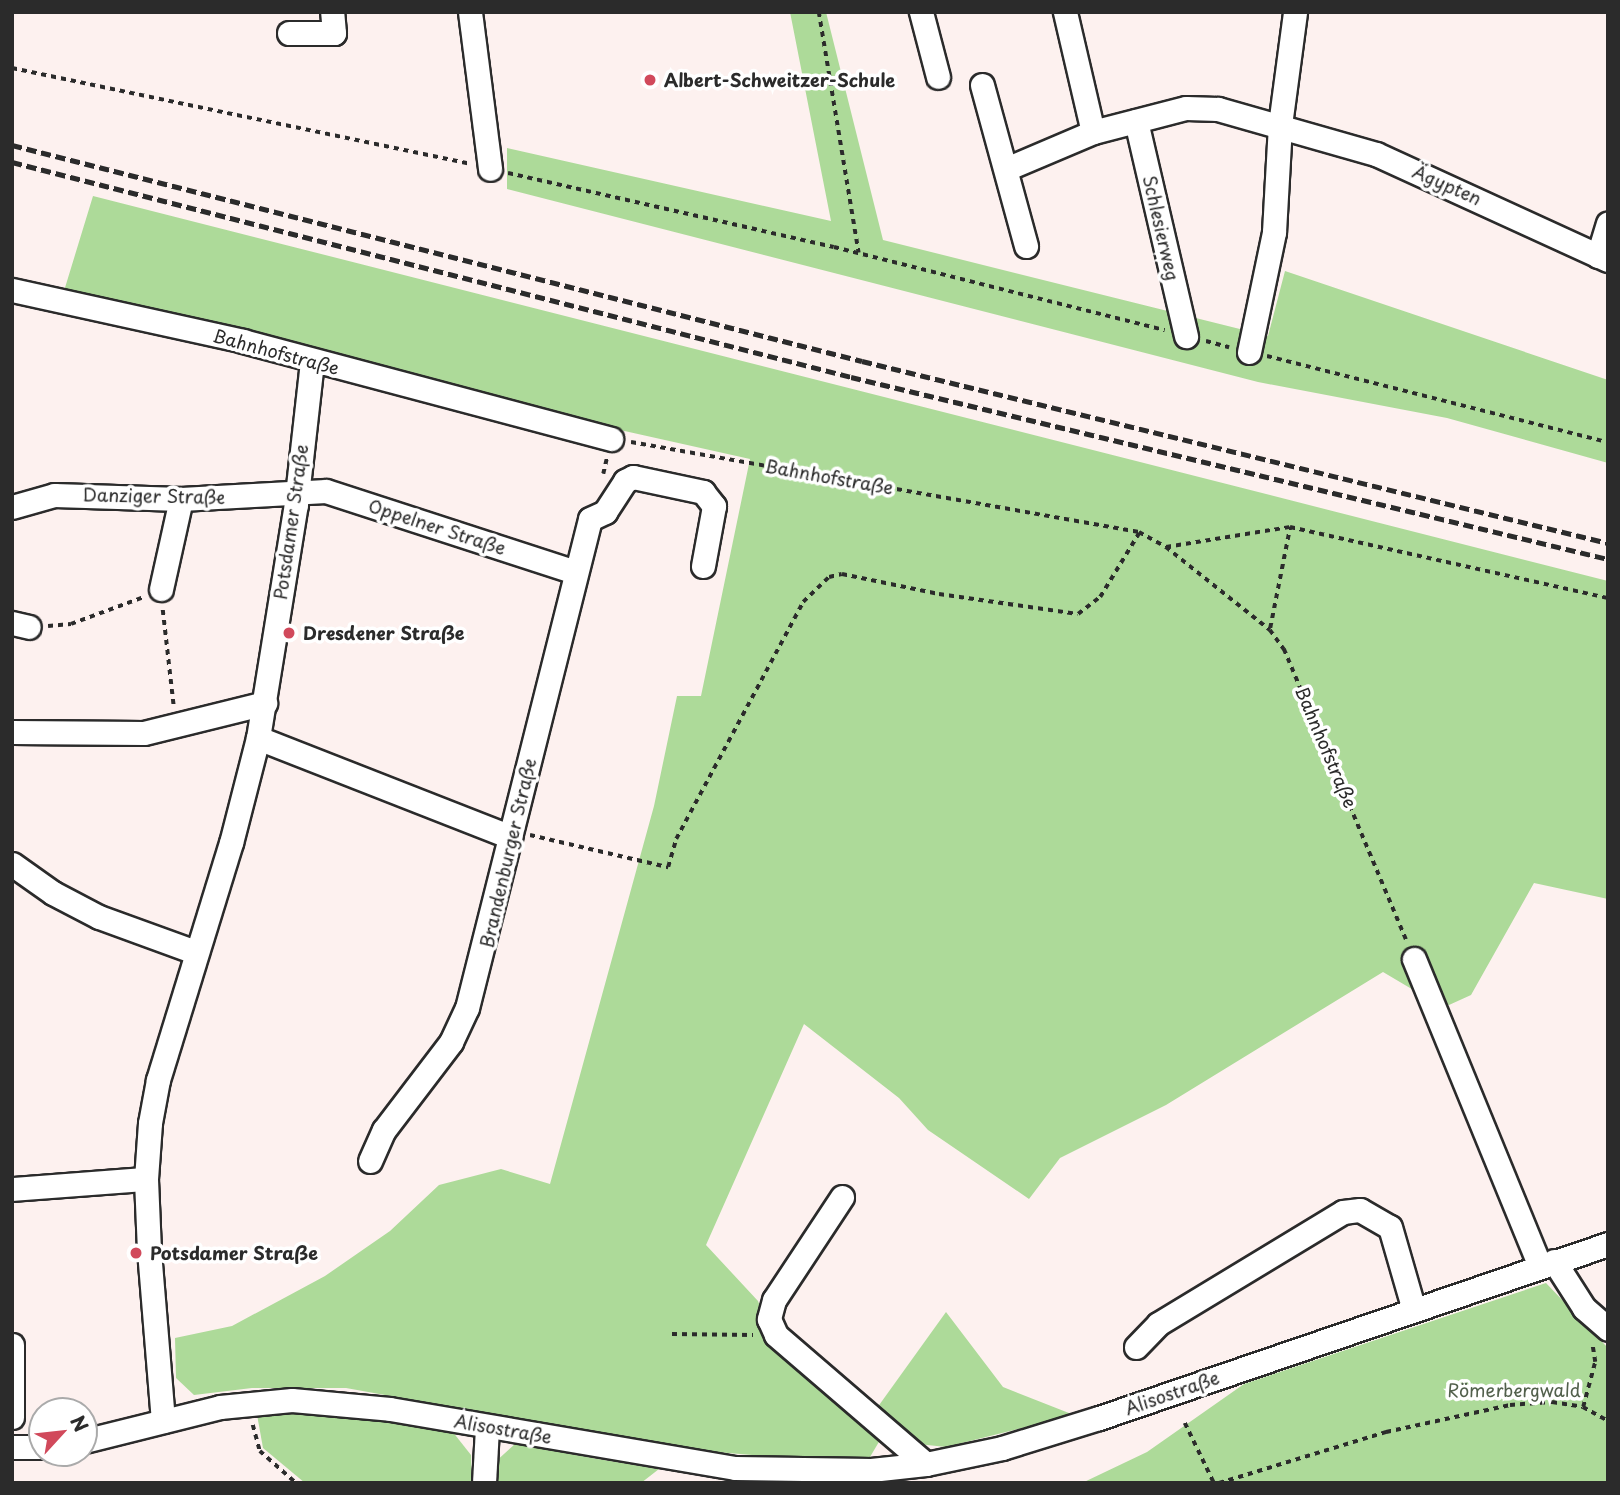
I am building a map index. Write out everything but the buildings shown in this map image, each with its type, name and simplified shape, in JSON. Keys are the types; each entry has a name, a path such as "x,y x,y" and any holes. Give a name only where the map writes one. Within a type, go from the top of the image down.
{"street":[{"path":"289,33 334,33 332,12"},
{"path":"470,12 490,169"},
{"path":"921,12 938,77"},
{"path":"1065,12 1093,132"},
{"path":"1249,352 1274,232 1280,125 1295,12"},
{"path":"982,85 1026,246"},
{"path":"1006,169 1093,132 1186,108 1218,109 1280,125"},
{"name":"Schlesierweg","path":"1136,121 1186,336"},
{"name":"Ägypten","path":"1280,125 1376,154 1603,258"},
{"path":"1603,258 1608,224"},
{"name":"Bahnhofstraße","path":"12,290 243,341 611,439"},
{"name":"Potsdamer Straße","path":"163,1421 146,1180 158,1080 195,952 231,844 258,738 297,489 312,361"},
{"name":"Brandenburger Straße","path":"370,1161 384,1130 451,1042 467,1008 590,520 605,512 625,481 632,477 703,492 714,506 702,566"},
{"name":"Danziger Straße","path":"12,507 54,495 181,499 264,497 297,489"},
{"name":"Oppelner Straße","path":"297,489 326,491 575,572"},
{"path":"161,589 181,499"},
{"path":"12,732 144,733 265,703"},
{"path":"258,738 510,837"},
{"path":"12,864 53,894 99,917 195,952"},
{"path":"1414,959 1547,1264 1584,1308 1608,1329"},
{"path":"12,1189 146,1180"},
{"path":"842,1197 774,1300 769,1319 776,1335 926,1464"},
{"path":"1136,1347 1158,1324 1343,1212 1360,1210 1390,1227 1414,1310"},
{"name":"Alisostraße","path":"98,1437 248,1402 341,1402 735,1468 871,1470 926,1464 1002,1448 1099,1418 1608,1244"},
{"path":"12,1345 12,1417"},
{"path":"484,1483 487,1427"}],"path":[{"path":"819,12 859,253"},
{"path":"12,68 490,169 859,253 1608,442"},
{"name":"Bahnhofstraße","path":"611,439 1139,532 1166,547 1270,629 1309,706 1414,959"},
{"path":"1166,547 1290,527 1608,598"},
{"path":"1270,629 1290,527"},
{"path":"510,837 529,834 668,867 676,839 803,602 829,577 842,574 939,594 1078,614 1100,597 1139,532"},
{"path":"20,625 71,624 121,609 161,589 177,725"},
{"path":"1583,1407 1595,1362 1584,1308"},
{"path":"671,1335 776,1335"},
{"path":"248,1402 260,1451 296,1483"},
{"path":"1185,1423 1216,1483 1450,1416 1552,1402 1583,1407 1608,1421"}],"green space":[{"path":"790,12 826,12 883,240 1268,336 1285,271 1608,380 1608,463 1447,418 1258,382 507,189 507,148 831,221"},
{"path":"93,196 1608,581 1608,899 1534,883 1471,995 1449,1005 1432,1001 1383,972 1166,1105 1060,1158 1029,1199 928,1130 899,1098 804,1024 706,1245 758,1301 773,1341 883,1435 870,1457 811,1460 692,1450 346,1388 252,1388 194,1395 176,1378 175,1338 232,1326 325,1276 390,1231 439,1185 501,1169 550,1184 654,806 677,696 701,696 750,459 401,381 64,291"},
{"name":"Römerbergwald","path":"1546,1283 1608,1348 1608,1483 1082,1483 1147,1452 1244,1384"},
{"path":"946,1312 1003,1387 1074,1415 946,1447 918,1444 877,1408"},
{"path":"256,1409 342,1411 452,1431 471,1455 472,1483 305,1483 263,1448"},
{"path":"515,1444 659,1469 641,1483 494,1483 493,1464"}],"railway":[{"path":"12,145 862,361 1608,543"},
{"path":"12,162 851,377 1608,559"}],"place":[{"name":"Albert-Schweitzer-Schule","path":"650,80"},
{"name":"Dresdener Straße","path":"289,633"},
{"name":"Potsdamer Straße","path":"136,1253"}]}
